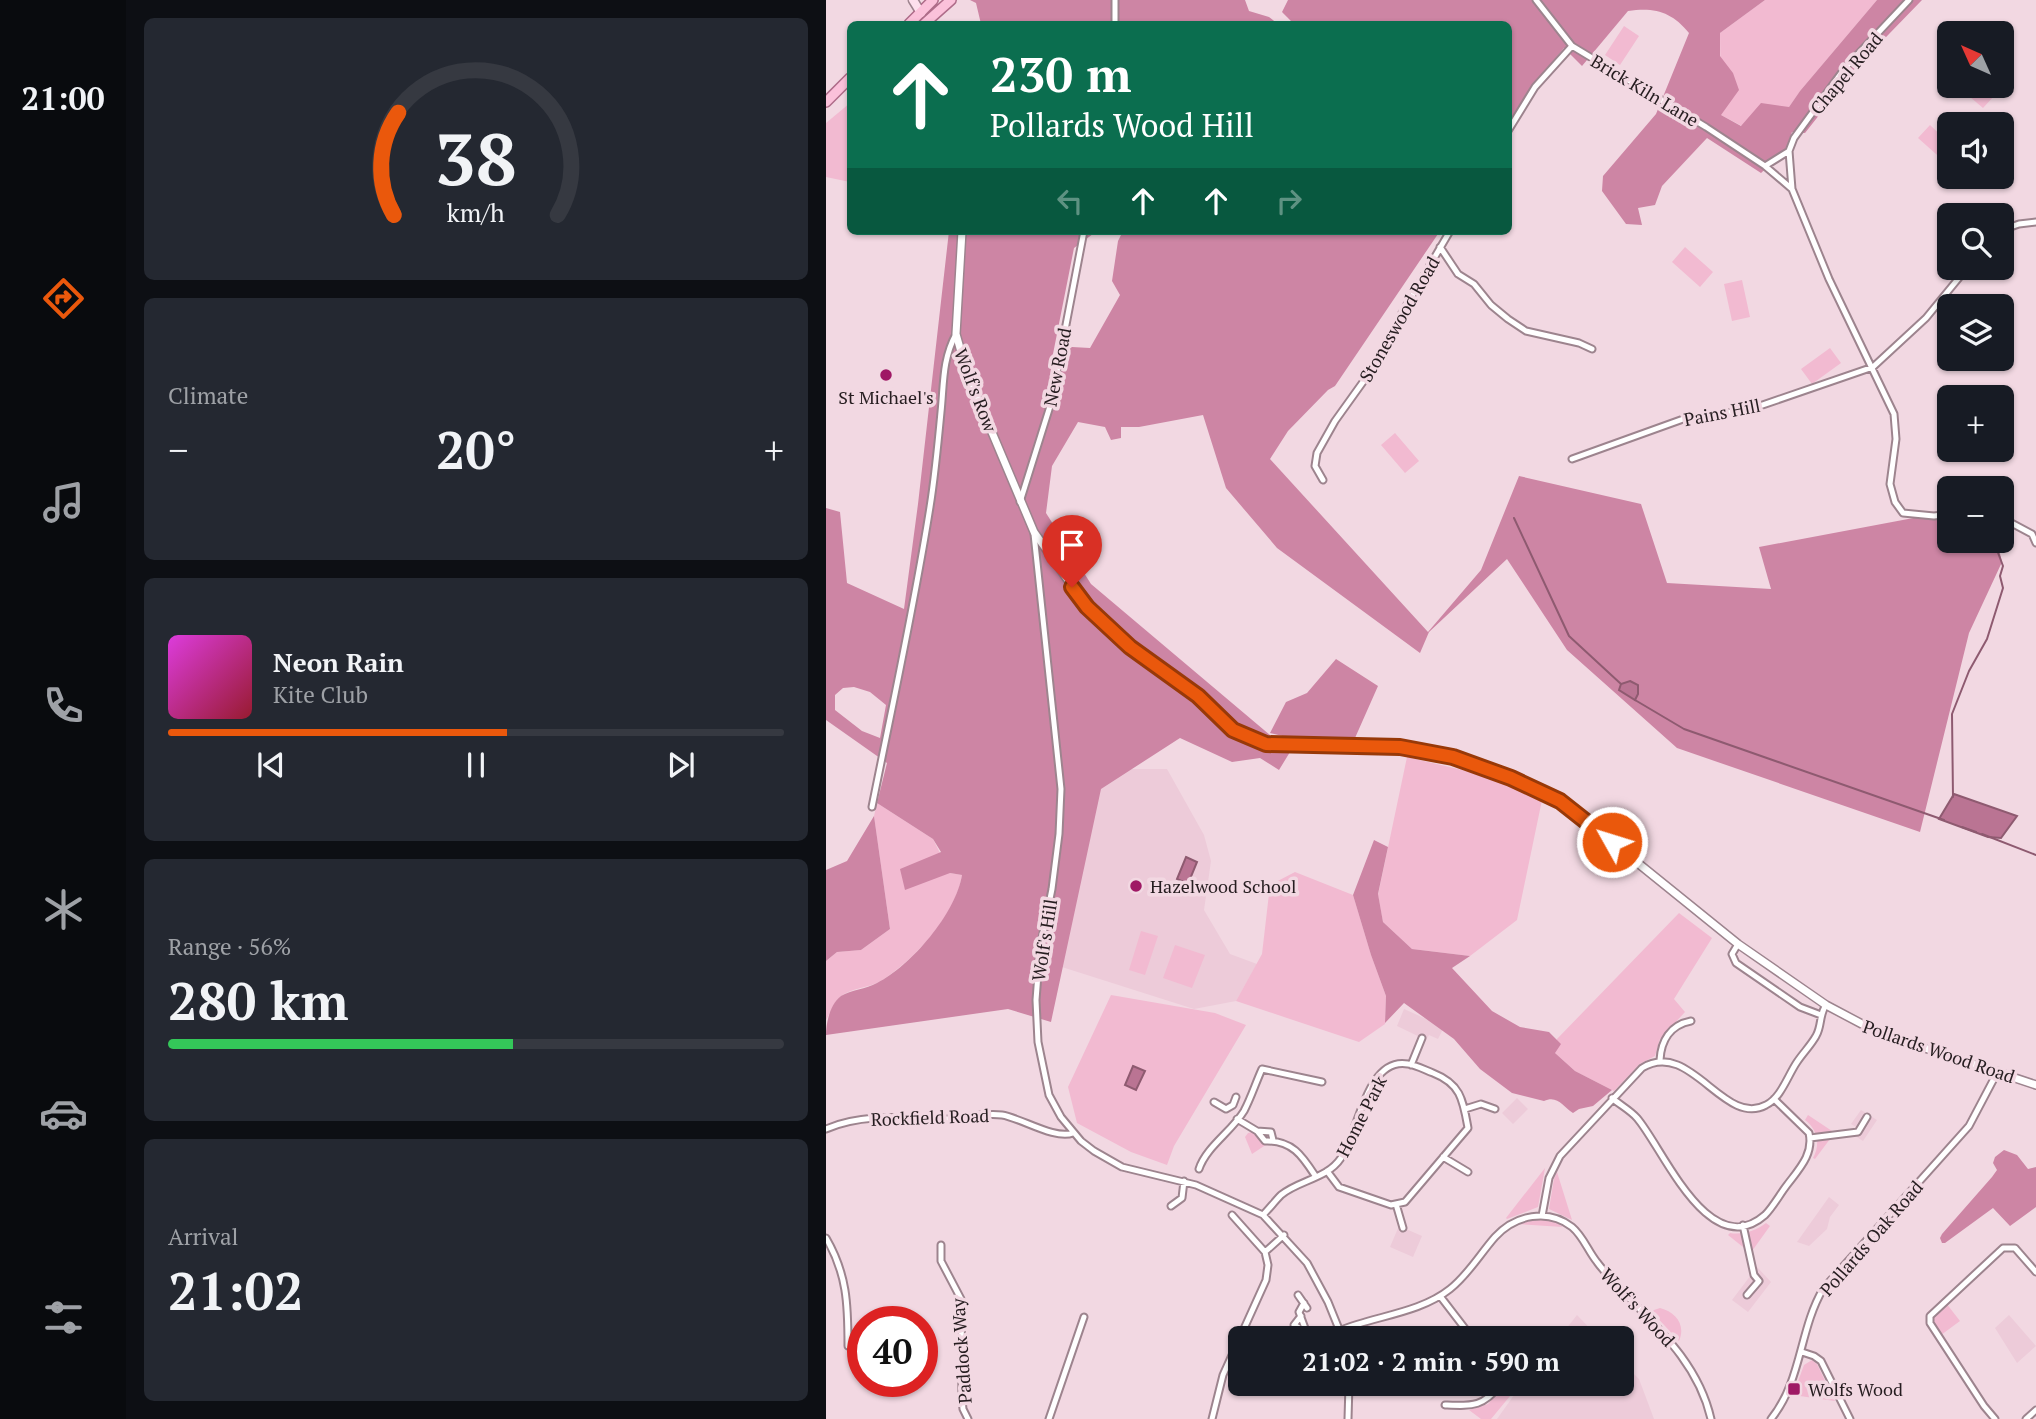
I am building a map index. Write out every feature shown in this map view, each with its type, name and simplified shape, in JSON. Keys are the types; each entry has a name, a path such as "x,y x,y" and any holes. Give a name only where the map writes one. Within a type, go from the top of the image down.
{"main road":[{"path":"913,0 921,13"},
{"path":"928,21 951,0"},
{"path":"912,21 929,2"},
{"path":"926,21 929,2"},
{"path":"826,104 847,81"},
{"path":"826,104 847,88"}],"street":[{"path":"1115,0 1115,21"},
{"name":"Brick Kiln Lane","path":"1536,0 1572,46 1765,166"},
{"name":"Chapel Road","path":"1789,151 1794,138 1845,68 1909,0"},
{"path":"921,13 925,21"},
{"path":"1512,124 1535,87 1572,46"},
{"path":"1792,189 1765,166 1789,151 1792,189 1829,279 1894,414 1896,439 1890,484 1895,502 1903,513 1937,514"},
{"path":"2014,226 2036,222"},
{"name":"Wolf's Row","path":"962,235 956,334 967,373 1034,532"},
{"name":"New Road","path":"1020,502 1051,403 1083,235"},
{"name":"Stoneswood Road","path":"1323,480 1315,466 1317,453 1335,421 1373,368 1448,235"},
{"path":"1440,247 1458,274 1474,284 1491,305 1526,331 1592,348"},
{"path":"1873,367 1926,318 1957,280"},
{"path":"872,807 904,656 930,509 942,411 943,369 948,349 956,334"},
{"name":"Pains Hill","path":"1572,459 1686,418 1748,410 1873,367"},
{"path":"2014,524 2032,534 2036,543"},
{"name":"Pollards Wood Road","path":"1034,532 1087,607 1130,647 1198,696 1233,730 1266,744 1400,747 1453,757 1511,778 1560,801 1738,944 1826,1005 1877,1032 2035,1084"},
{"name":"Wolf's Hill","path":"1034,532 1061,789 1052,889 1040,948 1036,1012 1038,1042 1049,1095 1073,1133 1094,1151 1122,1167 1184,1181 1222,1195 1263,1215 1284,1235 1315,1276 1339,1326"},
{"path":"1738,944 1732,954 1736,963 1800,1007 1821,1015"},
{"path":"1353,1326 1440,1296 1461,1279 1504,1229 1521,1219 1542,1216 1549,1178 1560,1156 1571,1141 1642,1068 1660,1060 1667,1061 1681,1066 1744,1108 1763,1107 1774,1100 1817,1035 1826,1005"},
{"path":"1660,1060 1664,1040 1678,1025 1691,1021"},
{"path":"1403,1228 1396,1204 1405,1202 1468,1128 1459,1092 1448,1079 1411,1065 1422,1038"},
{"name":"Home Park","path":"1263,1215 1283,1194 1327,1171 1341,1158 1362,1106 1380,1073 1391,1065 1411,1065"},
{"path":"1199,1169 1203,1158 1243,1111 1262,1069 1322,1083"},
{"name":"Pollards Oak Road","path":"1771,1419 1787,1393 1815,1306 1824,1289 1969,1126 1998,1071"},
{"path":"1214,1102 1226,1109 1233,1105 1236,1097"},
{"path":"1612,1098 1637,1118 1681,1187 1694,1202 1718,1222 1735,1226 1758,1220 1769,1210 1807,1156 1810,1138 1806,1129 1774,1100"},
{"path":"1465,1109 1481,1104 1495,1108"},
{"path":"1233,1105 1243,1111"},
{"name":"Rockfield Road","path":"826,1129 881,1116 944,1119 1001,1115 1062,1134 1073,1133"},
{"path":"1810,1138 1858,1132 1867,1117"},
{"path":"1237,1119 1257,1131 1265,1141 1273,1140 1300,1152 1316,1177"},
{"path":"1443,1157 1468,1172"},
{"name":"Home Park","path":"1327,1171 1339,1186 1391,1205 1396,1204"},
{"path":"1171,1206 1182,1198 1184,1181"},
{"path":"1212,1419 1223,1375 1266,1280 1268,1265 1265,1252 1233,1215"},
{"name":"Wolf's Wood","path":"1542,1216 1565,1223 1578,1234 1602,1269 1679,1353 1697,1379 1711,1419"},
{"path":"1743,1225 1754,1275 1759,1281 1747,1295"},
{"path":"1265,1252 1284,1235"},
{"path":"826,1238 838,1258 845,1281 847,1312"},
{"name":"Paddock Way","path":"941,1245 941,1261 961,1299 962,1400 968,1419"},
{"path":"1996,1419 1983,1406 1930,1323 1930,1315 2003,1248 2015,1248 2036,1272"},
{"path":"1298,1294 1305,1306 1299,1312 1304,1326"},
{"path":"1440,1296 1463,1326"},
{"path":"1049,1419 1084,1317"},
{"path":"1802,1352 1821,1361 1850,1419"},
{"path":"1348,1419 1349,1396"},
{"path":"1445,1405 1477,1405 1490,1396"},
{"path":"2026,1419 2036,1410"}],"shaded area":[{"path":"970,0 1245,0 1249,11 1274,21 980,21 976,3"},
{"path":"1288,0 1765,0 1720,33 1720,56 1733,73 1739,90 1721,115 1741,126 1761,103 1789,107 1877,0 1922,0 1857,67 1805,133 1792,132 1785,151 1761,173 1707,138 1662,186 1655,205 1638,208 1642,225 1626,224 1602,191 1603,176 1656,114 1689,33 1676,20 1655,11 1628,11 1582,66 1564,48 1529,91 1512,121 1512,21 1291,21 1282,12"},
{"path":"1765,0 1877,0 1789,107 1742,126 1721,115 1720,33"},
{"path":"1624,26 1639,36 1620,65 1605,55"},
{"path":"1971,98 1992,98 1983,108"},
{"path":"847,106 847,181 826,177 826,123"},
{"path":"1930,125 1937,132 1937,155 1918,138"},
{"path":"949,235 1092,235 1074,248 1052,359 1072,347 1090,348 1120,295 1112,281 1121,235 1437,235 1335,386 1288,431 1270,459 1428,632 1481,570 1519,476 1641,504 1667,583 1771,589 1759,547 1924,516 1937,515 1937,553 2000,553 2002,562 1969,633 1920,832 1677,748 1567,650 1507,559 1429,632 1420,653 1277,548 1226,488 1203,415 1139,427 1121,427 1121,438 1111,440 1105,427 1078,422 1052,466 1046,513 1091,584 1290,752 1279,770 1260,758 1232,762 1180,738 1101,789 1051,1022 1008,1009 826,1035 829,1014 837,999 890,975 930,937 951,906 962,875 950,873 905,890 900,869 941,852 933,839 877,803 887,763 826,720 826,508 840,512 847,583 904,609","holes":["854,687 870,692 886,705 880,738 862,731 835,710 835,695 843,688"]},
{"path":"1685,247 1713,272 1700,287 1672,262"},
{"path":"1742,280 1750,317 1732,321 1724,284"},
{"path":"1830,348 1841,363 1812,384 1801,369"},
{"path":"1395,433 1419,461 1405,473 1381,445"},
{"path":"1336,659 1378,686 1355,738 1291,738 1270,733 1286,702 1307,693"},
{"path":"1630,681 1638,685 1635,700 1619,690 1621,684"},
{"path":"1407,757 1505,780 1542,800 1517,920 1470,956 1412,949 1383,922 1378,895"},
{"name":"Hazelwood School","path":"1095,769 1167,769 1204,835 1211,861 1204,910 1230,954 1257,964 1236,1001 1194,1009 1043,961"},
{"path":"1954,794 2017,816 2001,838 1988,837 1939,819"},
{"path":"877,803 933,839 950,873 962,875 958,890 942,921 920,949 881,981 840,997 826,1020 826,961 837,952 861,950 890,929 874,816"},
{"path":"874,816 890,929 861,950 837,952 826,961 826,870 847,861"},
{"path":"1374,840 1388,847 1378,894 1383,922 1412,949 1470,956 1452,968 1492,1011 1520,1027 1549,1032 1561,1044 1555,1053 1575,1071 1612,1090 1593,1106 1573,1113 1557,1101 1544,1101 1512,1093 1480,1069 1454,1039 1404,1003 1385,1023 1386,996 1353,895"},
{"path":"1186,857 1197,862 1188,884 1177,879"},
{"path":"1295,872 1353,895 1386,996 1385,1024 1359,1042 1236,1001 1262,954 1270,885"},
{"path":"1679,913 1712,938 1674,999 1685,1012 1660,1039 1655,1056 1640,1064 1614,1091 1575,1071 1555,1053 1557,1039"},
{"path":"1141,931 1158,936 1145,975 1129,970"},
{"path":"1175,945 1205,955 1192,988 1163,978"},
{"path":"1111,995 1215,1013 1246,1025 1174,1146 1167,1165 1131,1152 1077,1123 1068,1087"},
{"path":"1404,1009 1444,1027 1438,1039 1429,1035 1426,1040 1397,1026"},
{"path":"1133,1066 1145,1071 1136,1090 1125,1085"},
{"path":"1517,1098 1528,1109 1513,1124 1502,1113"},
{"path":"1861,1110 1877,1120 1863,1141 1852,1134 1856,1127 1851,1124"},
{"path":"1808,1115 1832,1131 1833,1135 1815,1159 1816,1137 1805,1120"},
{"path":"1257,1131 1265,1141 1273,1140 1252,1154 1245,1137 1248,1133"},
{"path":"2004,1150 2017,1155 2028,1169 2036,1167 2036,1207 2010,1226 1993,1208 1942,1243 1942,1234 1997,1170 1993,1163 1995,1157"},
{"path":"1545,1168 1538,1207 1507,1219 1506,1218"},
{"path":"1557,1172 1572,1220 1549,1209"},
{"path":"1829,1197 1839,1205 1830,1217 1827,1229 1809,1246 1797,1242"},
{"path":"1540,1219 1555,1222 1563,1227 1517,1224"},
{"path":"1766,1223 1770,1226 1752,1251 1748,1251 1728,1235 1749,1232"},
{"path":"1399,1226 1422,1236 1413,1257 1390,1247"},
{"path":"1757,1267 1771,1282 1748,1312 1732,1300"},
{"path":"1946,1303 1960,1321 1941,1335 1933,1322 1933,1316"},
{"path":"1660,1308 1678,1320 1681,1330 1679,1341 1651,1311"},
{"path":"1577,1315 1588,1326 1568,1326"},
{"path":"2009,1315 2036,1346 2017,1363 1995,1328"},
{"path":"1812,1360 1817,1364 1835,1401 1793,1395 1804,1365"},
{"path":"1634,1374 1639,1379 1654,1419 1497,1419 1513,1396 1634,1396"},
{"path":"1495,1396 1510,1396 1491,1419 1481,1419 1469,1410 1488,1404"}],"waterway":[{"path":"1514,518 1569,636 1621,684"},
{"path":"1953,797 1952,714 1969,671 1987,639 2003,588 2000,576 2003,566 1998,553"},
{"path":"1635,700 1684,729 1944,820"},
{"path":"1962,827 1976,832"},
{"path":"1982,834 2036,855"}],"place":[{"name":"St Michael's","path":"886,375"},
{"name":"Hazelwood School","path":"1136,886"},
{"name":"Wolfs Wood","path":"1794,1389"}],"route":[{"path":"1072,587 1087,607 1130,647 1198,696 1233,730 1266,744 1400,747 1453,757 1511,778 1560,801 1612,842"}]}
